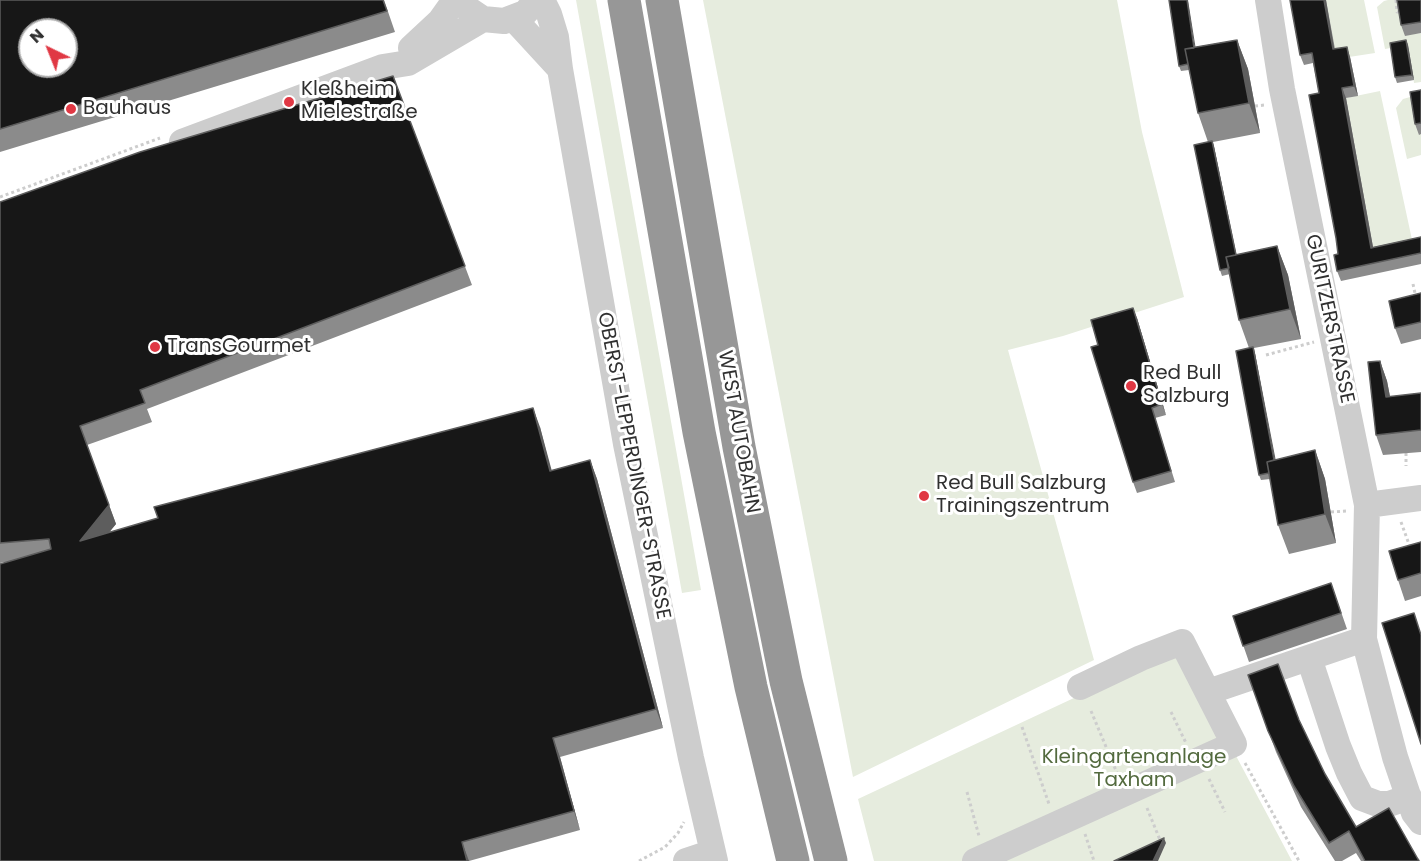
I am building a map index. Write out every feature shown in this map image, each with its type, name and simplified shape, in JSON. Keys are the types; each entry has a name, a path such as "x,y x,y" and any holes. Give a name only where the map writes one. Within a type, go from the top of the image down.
{"highway":[{"name":"WEST AUTOBAHN","path":"624,0 699,432 750,687 793,861"},
{"name":"WEST AUTOBAHN","path":"662,0 739,447 786,681 831,861"}],"street":[{"path":"383,67 420,41 440,21 455,0"},
{"path":"460,0 473,14 483,19 504,21 525,13 537,0"},
{"name":"OBERST-LEPPERDINGER-STRASSE","path":"542,0 556,37 626,444 699,795 714,856"},
{"name":"GURITZERSTRASSE","path":"1268,0 1282,89 1324,300 1360,508 1364,639 1395,758 1414,813 1421,822"},
{"path":"159,151 383,67 408,63 483,19"},
{"path":"514,19 560,69"},
{"path":"1360,508 1421,498"},
{"path":"1208,692 1364,639"},
{"path":"980,859 1234,744 1182,642 1141,658 1080,687"},
{"path":"1309,658 1338,746 1362,798 1368,802 1389,804 1409,797"},
{"path":"686,861 714,856"}],"path":[{"path":"1396,0 1398,12 1401,12"},
{"path":"1413,284 1417,302"},
{"path":"1266,355 1318,341"},
{"path":"1406,453 1406,466"},
{"path":"1394,501 1411,549"},
{"path":"1331,512 1360,508"},
{"path":"1091,711 1131,791 1160,840"},
{"path":"1171,712 1225,812"},
{"path":"1022,727 1067,820 1094,861"},
{"path":"1234,744 1299,861"},
{"path":"968,792 980,859"},
{"path":"639,861 664,847 678,833 684,822 686,800 699,795"},
{"path":"1417,861 1421,858"}],"green space":[{"path":"576,0 596,0 701,590 682,593"},
{"name":"Red Bull Salzburg Trainingszentrum","path":"703,0 1117,0 1142,132 1184,297 1063,336 1008,350 1094,660 853,777"},
{"path":"1326,0 1364,0 1375,53 1336,59"},
{"path":"1388,0 1414,0 1405,35 1421,33 1421,82 1414,83 1408,45 1385,49 1377,7"},
{"path":"1380,91 1414,249 1375,258 1346,98"},
{"path":"1421,94 1421,155 1407,159 1396,108 1403,99"},
{"name":"Kleingartenanlage Taxham","path":"1168,654 1185,660 1292,861 874,861 858,799"}],"building":[{"name":"Bauhaus","path":"0,0 383,0 387,11 0,129"},
{"path":"1169,0 1187,0 1194,48 1185,49 1188,64 1179,66"},
{"path":"1290,0 1324,0 1333,49 1347,47 1354,86 1342,88 1371,248 1421,237 1421,253 1337,271 1334,255 1338,254 1336,238 1309,95 1319,93 1312,53 1300,55"},
{"path":"1397,0 1421,0 1421,22 1401,25"},
{"path":"1237,40 1249,103 1198,113 1185,49"},
{"path":"1406,40 1412,75 1395,77 1390,43"},
{"path":"393,76 465,266 140,390 145,403 80,426 109,505 80,541 158,518 154,507 533,408 550,471 590,460 656,709 553,738 574,811 462,842 467,861 0,861 0,564 51,549 49,539 0,543 0,202 140,152"},
{"path":"1421,90 1421,123 1415,124 1410,92"},
{"path":"1212,141 1236,255 1226,257 1229,268 1220,270 1194,145"},
{"path":"1277,246 1290,309 1239,320 1226,257"},
{"path":"1421,293 1421,322 1395,328 1389,301"},
{"name":"Red Bull Salzburg","path":"1133,308 1162,404 1152,408 1171,471 1133,482 1091,347 1098,345 1091,320"},
{"path":"1253,347 1274,460 1267,462 1269,473 1259,475 1236,351"},
{"path":"1380,361 1386,397 1421,393 1421,430 1376,435 1368,362"},
{"path":"1315,450 1325,514 1278,525 1267,462"},
{"path":"1421,542 1421,573 1398,580 1389,551"},
{"path":"1331,583 1341,613 1243,646 1233,616"},
{"path":"1414,613 1421,635 1421,744 1382,623"},
{"path":"1278,664 1299,720 1325,774 1356,827 1389,808 1419,861 1365,861 1349,831 1329,843 1294,786 1268,731 1248,675"},
{"path":"1164,838 1153,861 1114,861"}],"place":[{"name":"Kleßheim Mielestraße","path":"289,102"},
{"name":"Bauhaus","path":"71,109"},
{"name":"TransGourmet","path":"155,347"},
{"name":"Red Bull Salzburg","path":"1131,386"},
{"name":"Red Bull Salzburg Trainingszentrum","path":"924,496"}]}
